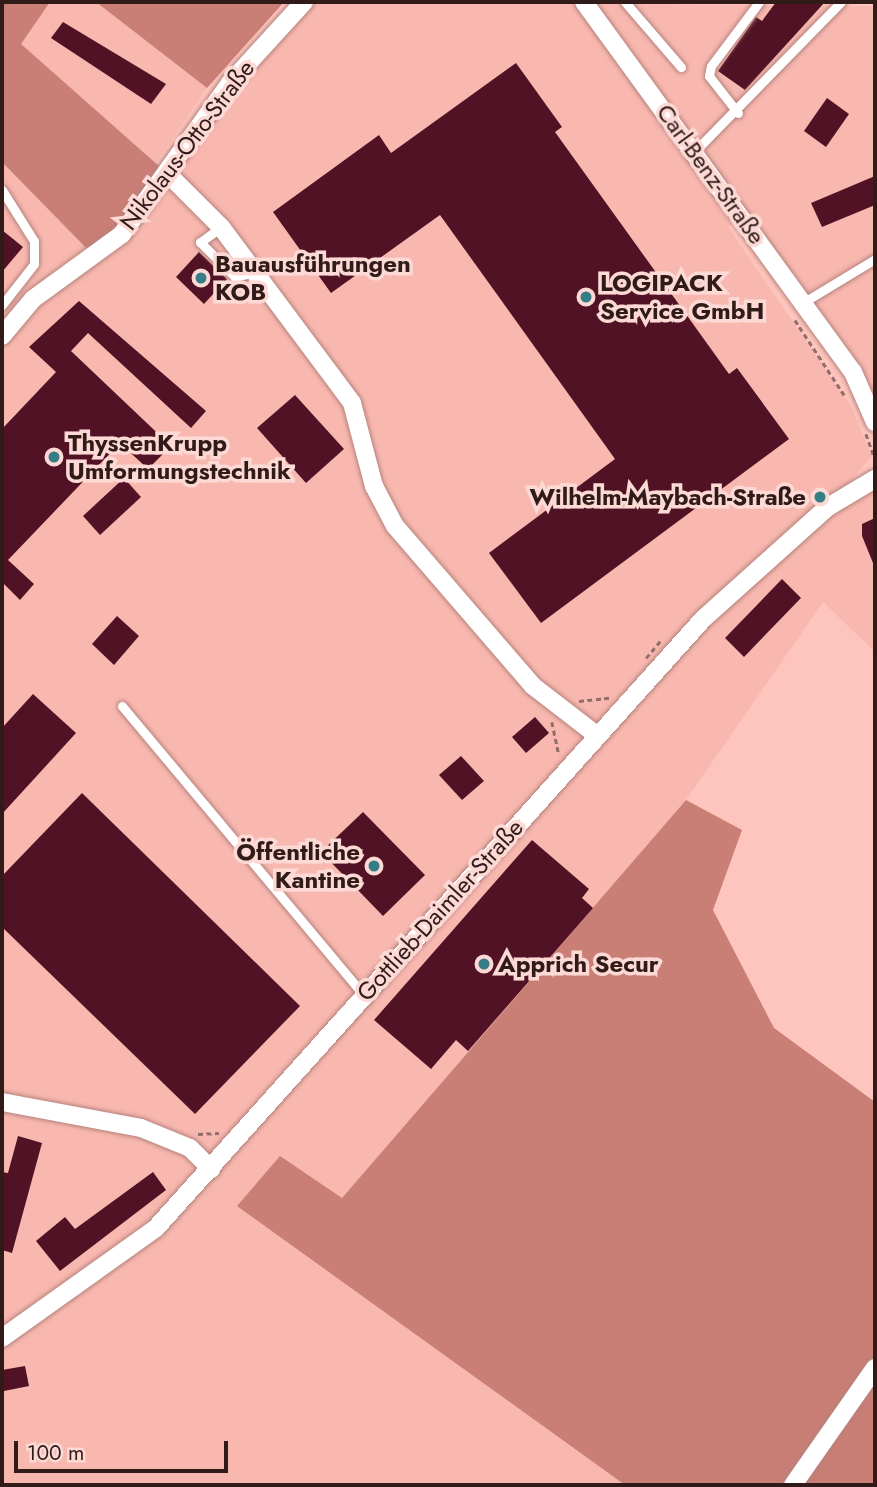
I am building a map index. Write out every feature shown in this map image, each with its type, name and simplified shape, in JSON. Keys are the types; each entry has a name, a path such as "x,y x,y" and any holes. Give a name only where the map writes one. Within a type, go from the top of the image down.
{"street":[{"name":"Nikolaus-Otto-Straße","path":"2,336 33,299 122,234 168,174 223,92 304,2"},
{"name":"Carl-Benz-Straße","path":"584,2 695,151 853,372 875,422"},
{"path":"168,174 221,227 352,403 374,486 395,526 533,687 594,734"},
{"name":"Gottlieb-Daimler-Straße","path":"2,1338 156,1228 594,734 790,538 875,479"},
{"path":"2,1102 141,1128 190,1148 211,1169"},
{"path":"793,1485 875,1368"}],"lane":[{"path":"625,2 681,67"},
{"path":"738,113 709,76 711,66 759,2"},
{"path":"695,151 738,113 841,2"},
{"path":"2,191 34,242 34,264 2,305"},
{"path":"221,227 200,242 235,277 256,271"},
{"path":"804,302 875,258"},
{"path":"122,706 364,995"}],"shaded area":[{"path":"2,2 50,2 21,44 168,174 94,256 2,162"},
{"path":"50,2 96,2 207,88 156,163 20,44"},
{"path":"96,2 284,2 207,88"},
{"path":"304,2 875,6 875,400 859,366 749,213 728,227 851,406 872,456 795,548 830,513 875,489 875,652 823,602 686,800 342,1198 238,1206 625,1485 2,1485 2,162 94,256"},
{"path":"686,800 742,830 713,910 774,1028 875,1102 875,1485 625,1485 237,1206 280,1156 342,1198"}],"building":[{"path":"776,2 825,2 745,90 718,71 756,17 762,21"},
{"path":"63,22 166,84 151,104 51,38"},
{"path":"516,63 562,127 555,132 729,374 737,368 789,439 541,623 489,553 615,459 440,215 331,293 273,212 379,135 391,153"},
{"path":"827,98 849,114 826,147 804,131"},
{"path":"875,176 875,205 822,227 811,203"},
{"path":"2,230 23,247 2,272"},
{"name":"Bauausführungen KOB","path":"199,252 227,279 204,304 176,277"},
{"name":"ThyssenKrupp Umformungstechnik","path":"79,301 206,411 191,428 88,333 71,351 171,446 148,469 120,443 8,560 34,584 20,600 2,582 2,429 56,372 29,347"},
{"path":"295,395 344,449 306,483 257,428"},
{"path":"124,478 141,497 100,535 83,516"},
{"path":"875,518 875,568 862,536 862,524"},
{"path":"782,579 801,598 744,657 725,638"},
{"path":"117,616 139,636 114,665 92,644"},
{"path":"33,694 76,733 2,814 2,728"},
{"path":"535,717 549,733 526,753 512,737"},
{"path":"461,756 484,781 462,800 439,775"},
{"path":"82,793 300,1006 195,1114 2,927 2,876"},
{"path":"363,812 425,875 383,916 321,852"},
{"name":"Apprich Secur","path":"532,840 589,889 582,898 593,908 468,1051 456,1040 431,1069 374,1020"},
{"path":"18,1136 42,1143 12,1253 2,1250 2,1172 8,1173"},
{"path":"153,1172 166,1190 60,1271 36,1241 65,1217 75,1229"},
{"path":"25,1366 29,1386 4,1391 2,1370"}],"place":[{"name":"Bauausführungen KOB","path":"201,278"},
{"name":"LOGIPACK Service GmbH","path":"586,297"},
{"name":"ThyssenKrupp Umformungstechnik","path":"54,457"},
{"name":"Wilhelm-Maybach-Straße","path":"820,497"},
{"name":"Öffentliche Kantine","path":"374,866"},
{"name":"Apprich Secur","path":"484,964"}]}
